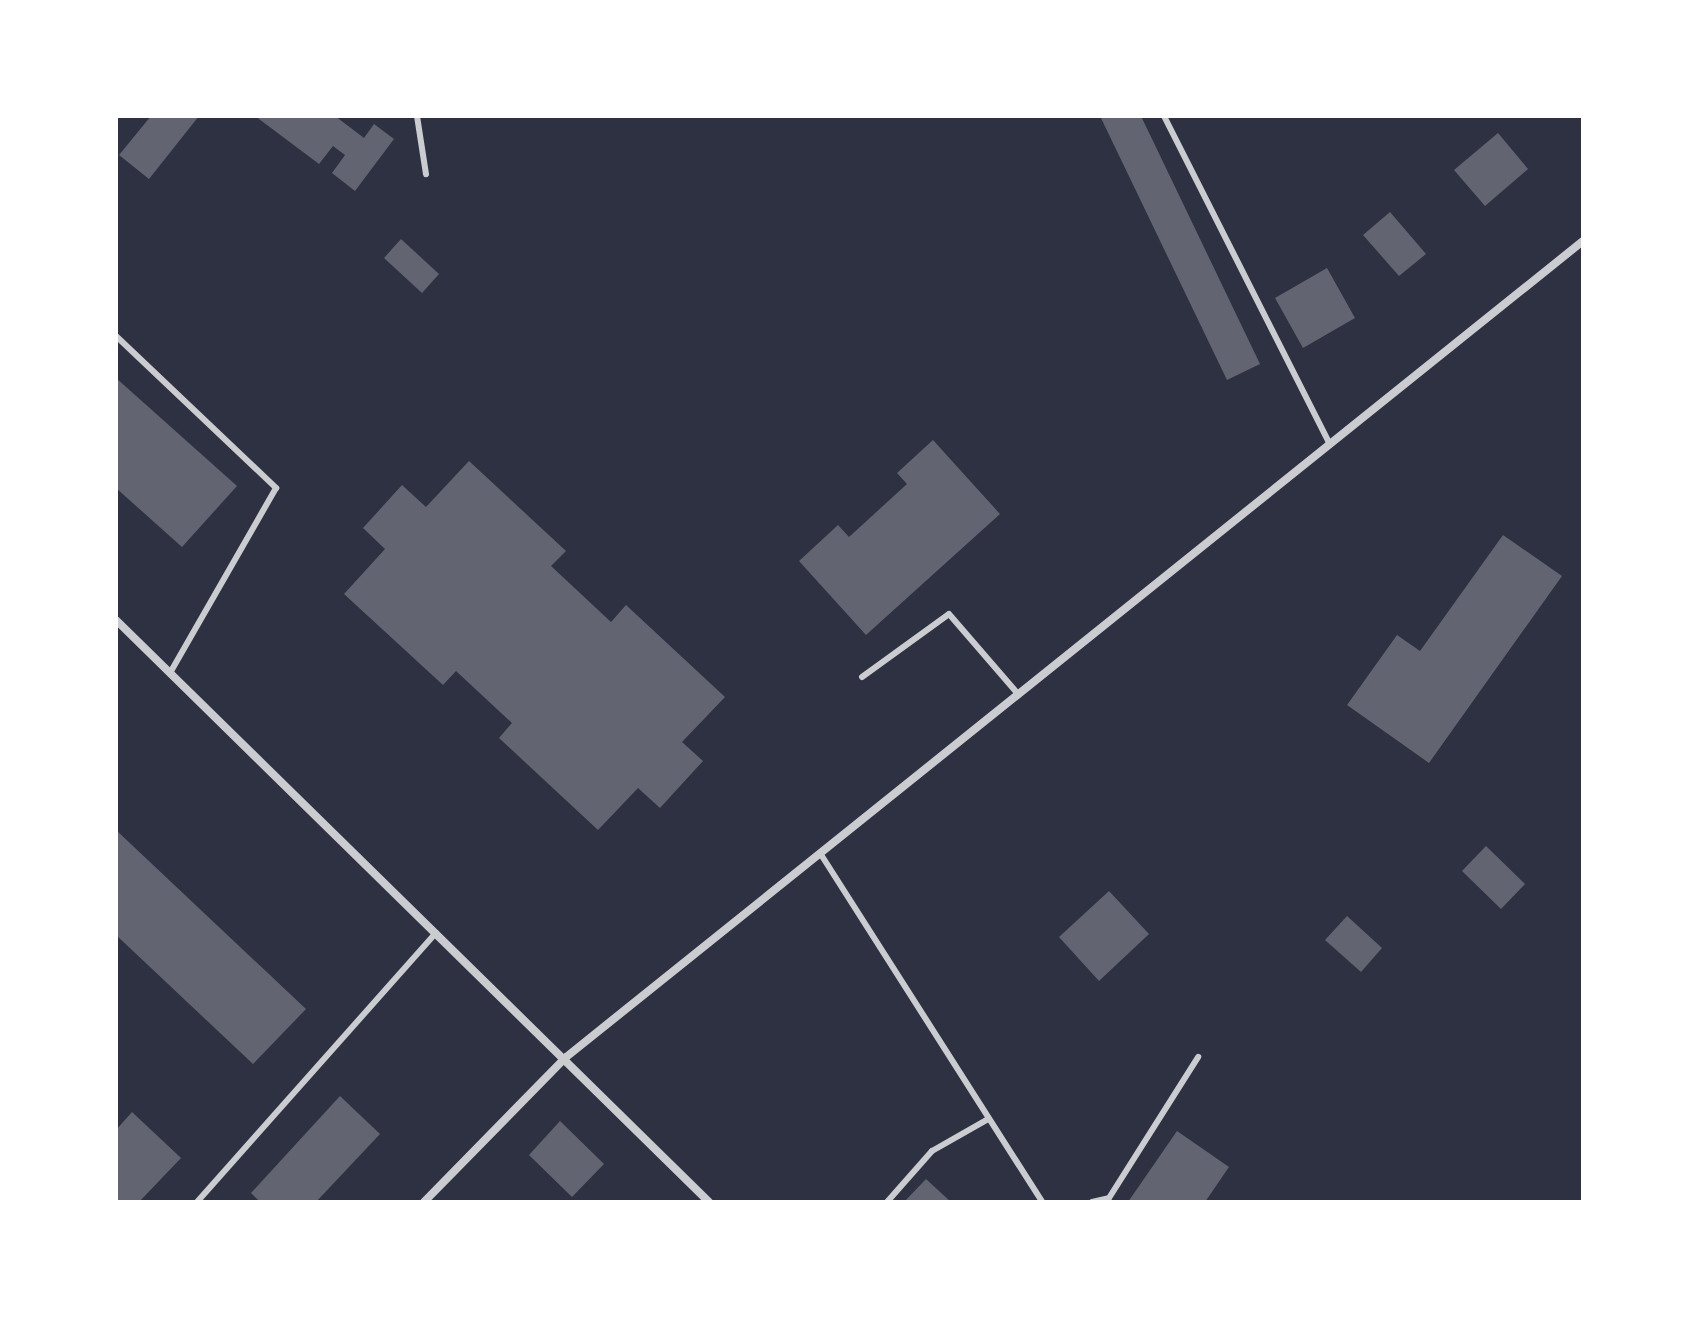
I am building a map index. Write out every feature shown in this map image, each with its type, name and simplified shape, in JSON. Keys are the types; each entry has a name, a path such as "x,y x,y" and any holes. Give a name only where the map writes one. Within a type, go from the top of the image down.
{"street":[{"path":"424,1202 565,1058 1583,241"},
{"path":"116,620 709,1202"}],"lane":[{"path":"417,116 426,174"},
{"path":"1164,116 1330,444"},
{"path":"116,336 276,488 170,673"},
{"path":"862,677 949,614 1018,694"},
{"path":"820,853 1042,1202"},
{"path":"197,1202 436,933"},
{"path":"1092,1202 1109,1198 1198,1057"},
{"path":"887,1202 932,1151 988,1119"}],"building":[{"path":"151,116 199,116 149,179 119,155"},
{"path":"255,116 335,116 364,138 374,124 394,139 355,191 332,173 345,155 333,146 319,164"},
{"path":"1100,116 1141,116 1260,364 1227,380"},
{"path":"1498,133 1528,169 1485,206 1454,170"},
{"path":"1390,212 1426,254 1399,276 1363,235"},
{"path":"401,239 439,274 422,293 384,258"},
{"path":"1327,268 1355,318 1303,348 1275,298"},
{"path":"116,378 237,486 182,547 116,488"},
{"path":"933,440 1000,514 866,635 799,561 838,525 849,537 907,484 897,473"},
{"path":"469,461 566,551 551,566 611,622 626,605 725,697 682,742 703,761 660,808 638,788 598,830 499,738 512,723 456,671 443,685 344,594 385,549 363,528 402,485 426,507"},
{"path":"1503,535 1562,576 1429,763 1347,705 1397,635 1420,651"},
{"path":"116,830 306,1009 253,1064 116,935"},
{"path":"1486,846 1525,884 1501,909 1462,871"},
{"path":"1109,891 1149,934 1099,981 1059,937"},
{"path":"1347,916 1382,948 1361,972 1325,940"},
{"path":"340,1096 380,1134 316,1202 260,1202 251,1193"},
{"path":"132,1112 181,1158 139,1202 116,1202 116,1130"},
{"path":"560,1121 604,1164 572,1197 529,1155"},
{"path":"1177,1131 1229,1167 1205,1202 1128,1202"},
{"path":"926,1179 951,1202 904,1202"}]}
